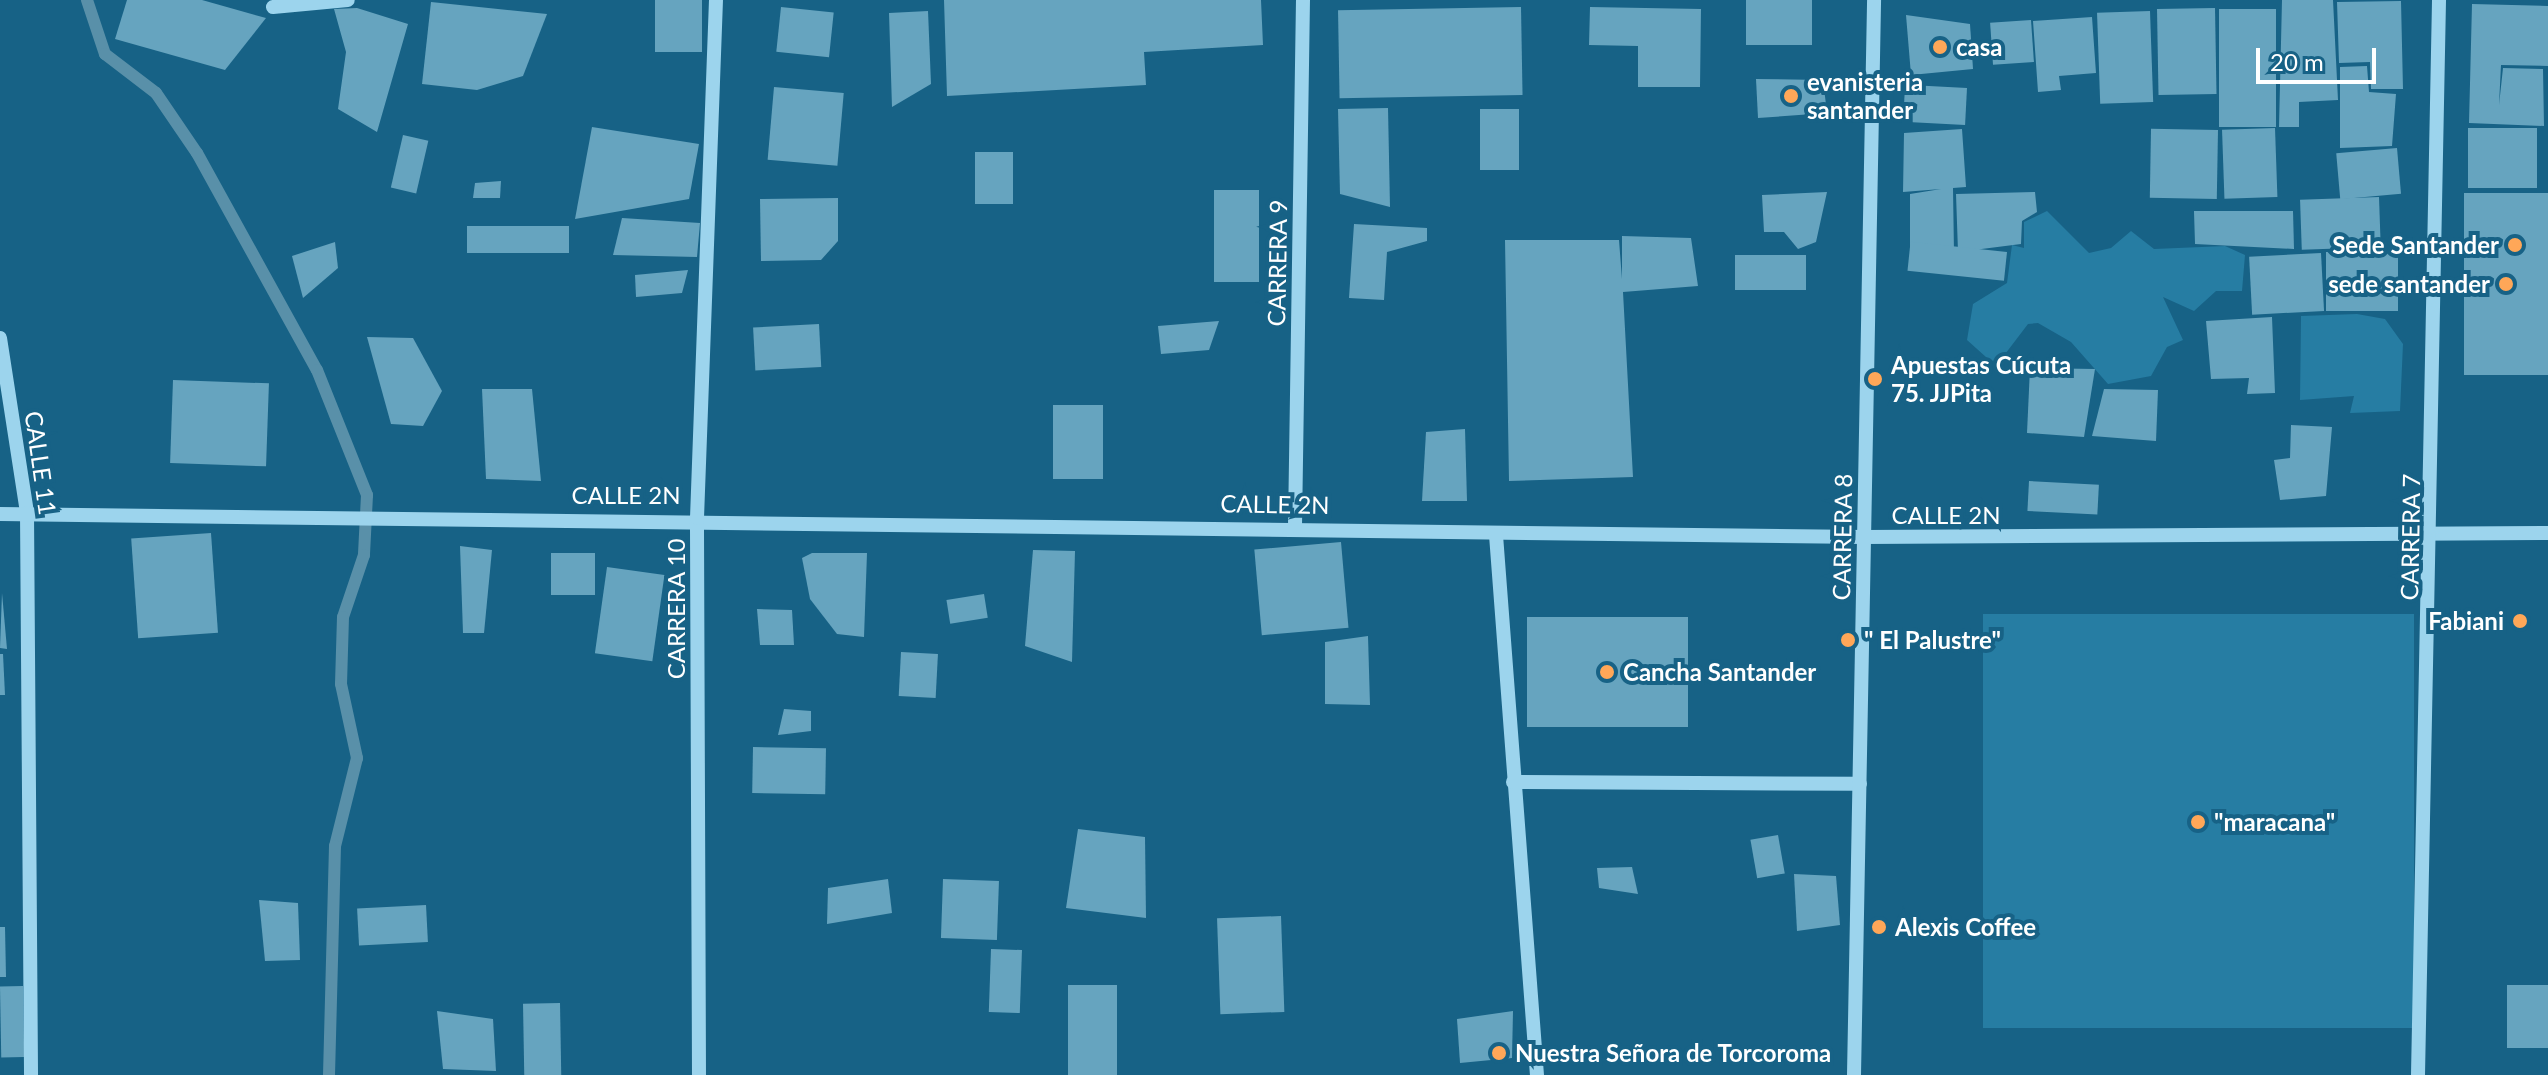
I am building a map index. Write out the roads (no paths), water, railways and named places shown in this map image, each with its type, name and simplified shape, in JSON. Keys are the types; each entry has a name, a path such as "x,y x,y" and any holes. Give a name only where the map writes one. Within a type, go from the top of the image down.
{"street":[{"path":"273,7 348,0"},
{"name":"CARRERA 10","path":"699,1075 697,518 716,0"},
{"name":"CARRERA 9","path":"1295,526 1303,0"},
{"name":"CARRERA 8","path":"1854,1075 1874,0"},
{"name":"CARRERA 7","path":"2418,1075 2433,535 2439,0"},
{"name":"CALLE 11","path":"0,338 27,513 31,1075"},
{"name":"CALLE 2N","path":"0,514 697,518 1295,526 1496,535 1864,537 2548,533"},
{"path":"1496,535 1537,1075"},
{"path":"1513,782 1860,784"}],"waterway":[{"path":"87,0 105,54 156,93 197,153 317,370 367,495 364,555 343,617 341,684 357,758 335,846 329,1075"}],"place":[{"name":"casa","path":"1940,47"},
{"name":"evanisteria santander","path":"1791,96"},
{"name":"Sede Santander","path":"2515,245"},
{"name":"sede santander","path":"2506,284"},
{"name":"Apuestas Cúcuta 75. JJPita","path":"1875,379"},
{"name":"Fabiani","path":"2520,621"},
{"name":"\" El Palustre\"","path":"1848,640"},
{"name":"Cancha Santander","path":"1607,672"},
{"name":"\"maracana\"","path":"2198,822"},
{"name":"Alexis Coffee","path":"1879,927"},
{"name":"Nuestra Señora de Torcoroma","path":"1499,1053"}]}
